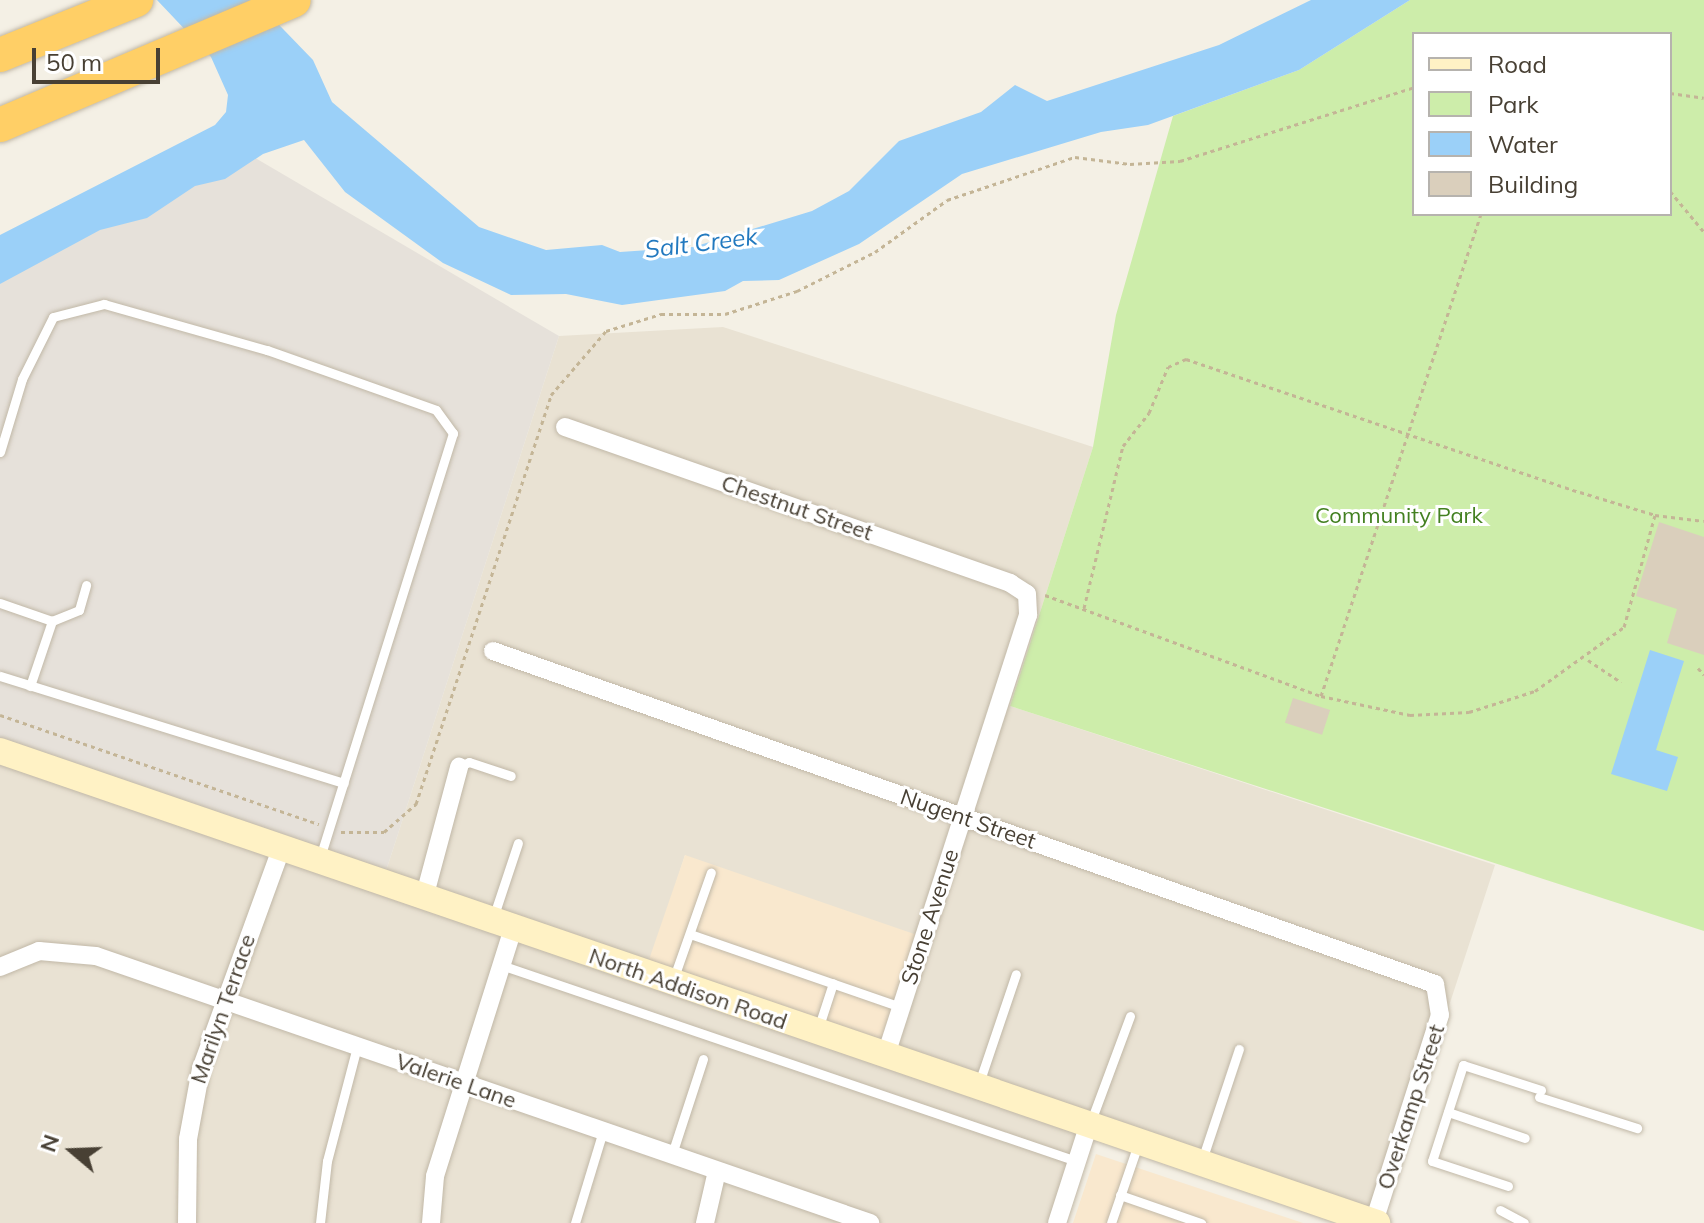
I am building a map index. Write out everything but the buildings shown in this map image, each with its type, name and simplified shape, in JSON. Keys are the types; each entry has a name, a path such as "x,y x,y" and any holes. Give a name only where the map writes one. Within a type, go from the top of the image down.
{"highway":[{"path":"0,55 136,0"},
{"path":"0,125 294,0"}],"street":[{"name":"Chestnut Street","path":"565,427 1010,583 1027,594"},
{"name":"Stone Avenue","path":"885,1057 1028,615 1027,594"},
{"name":"Nugent Street","path":"493,651 1422,977 1440,991"},
{"name":"North Addison Road","path":"0,751 1371,1222"},
{"path":"424,898 459,767"},
{"name":"Marilyn Terrace","path":"187,1223 192,1106 223,1001 281,849"},
{"path":"431,1223 435,1176 501,965 503,925"},
{"name":"Valerie Lane","path":"1,966 39,951 96,956 870,1223"},
{"name":"Overkamp Street","path":"1371,1222 1440,1015 1440,991"},
{"path":"1057,1223 1088,1127"},
{"path":"705,1223 717,1171"}],"lane":[{"path":"1,446 22,379 53,317 104,304 267,350 436,410 453,433 319,862"},
{"path":"0,603 52,621 79,610 86,585"},
{"path":"30,686 52,621"},
{"path":"0,676 344,783"},
{"path":"459,767 469,762 511,776"},
{"path":"503,925 518,843"},
{"path":"672,983 711,872"},
{"path":"690,934 901,1007"},
{"path":"501,965 1076,1161"},
{"path":"977,1089 1016,974"},
{"path":"817,1033 833,983"},
{"path":"1088,1127 1130,1016"},
{"path":"320,1223 327,1161 357,1047"},
{"path":"1201,1165 1239,1049"},
{"path":"672,1154 703,1059"},
{"path":"1508,1186 1432,1161 1463,1065 1637,1128"},
{"path":"1448,1112 1525,1138"},
{"path":"575,1223 603,1131"},
{"path":"1111,1223 1138,1144"},
{"path":"1120,1195 1201,1223"},
{"path":"1500,1210 1524,1223"}],"path":[{"path":"1672,93 1704,98"},
{"path":"1672,193 1704,232"},
{"path":"1321,696 1480,216"},
{"path":"1084,608 1123,446 1177,361 1198,361 1655,515 1704,521"},
{"path":"1027,594 1084,608 1321,696 1410,715 1469,712 1535,691 1586,659 1629,616 1655,515"},
{"path":"1586,659 1621,682"},
{"path":"1698,668 1704,675"}],"shaded area":[{"path":"250,155 559,336 385,874 0,741 0,274"},
{"path":"723,327 1093,447 1010,706 1495,865 1382,1211 894,1045 685,855 651,961 385,874 559,336"},
{"path":"0,755 1080,1133 1053,1223 0,1223"},
{"path":"685,855 919,935 882,1040 649,960"},
{"path":"1096,1154 1303,1223 1073,1223"}],"green space":[{"name":"Community Park","path":"1410,0 1704,0 1704,931 1010,706 1093,447 1116,315 1173,116 1299,70"}],"water":[{"path":"157,0 255,0 313,60 332,102 479,227 546,250 602,245 620,252 693,247 812,211 849,191 899,141 981,112 1015,85 1047,101 1219,45 1311,0 1410,0 1299,70 1148,125 1101,132 962,174 859,244 779,280 743,281 725,291 622,305 566,294 511,295 443,263 345,192 304,140 263,154 225,179 195,186 147,218 100,230 0,284 0,235 215,125 226,112 228,95 211,57"},
{"path":"1650,650 1684,661 1656,750 1678,757 1667,791 1611,774"}],"water label":[{"name":"Salt Creek","path":"701,243"}]}
